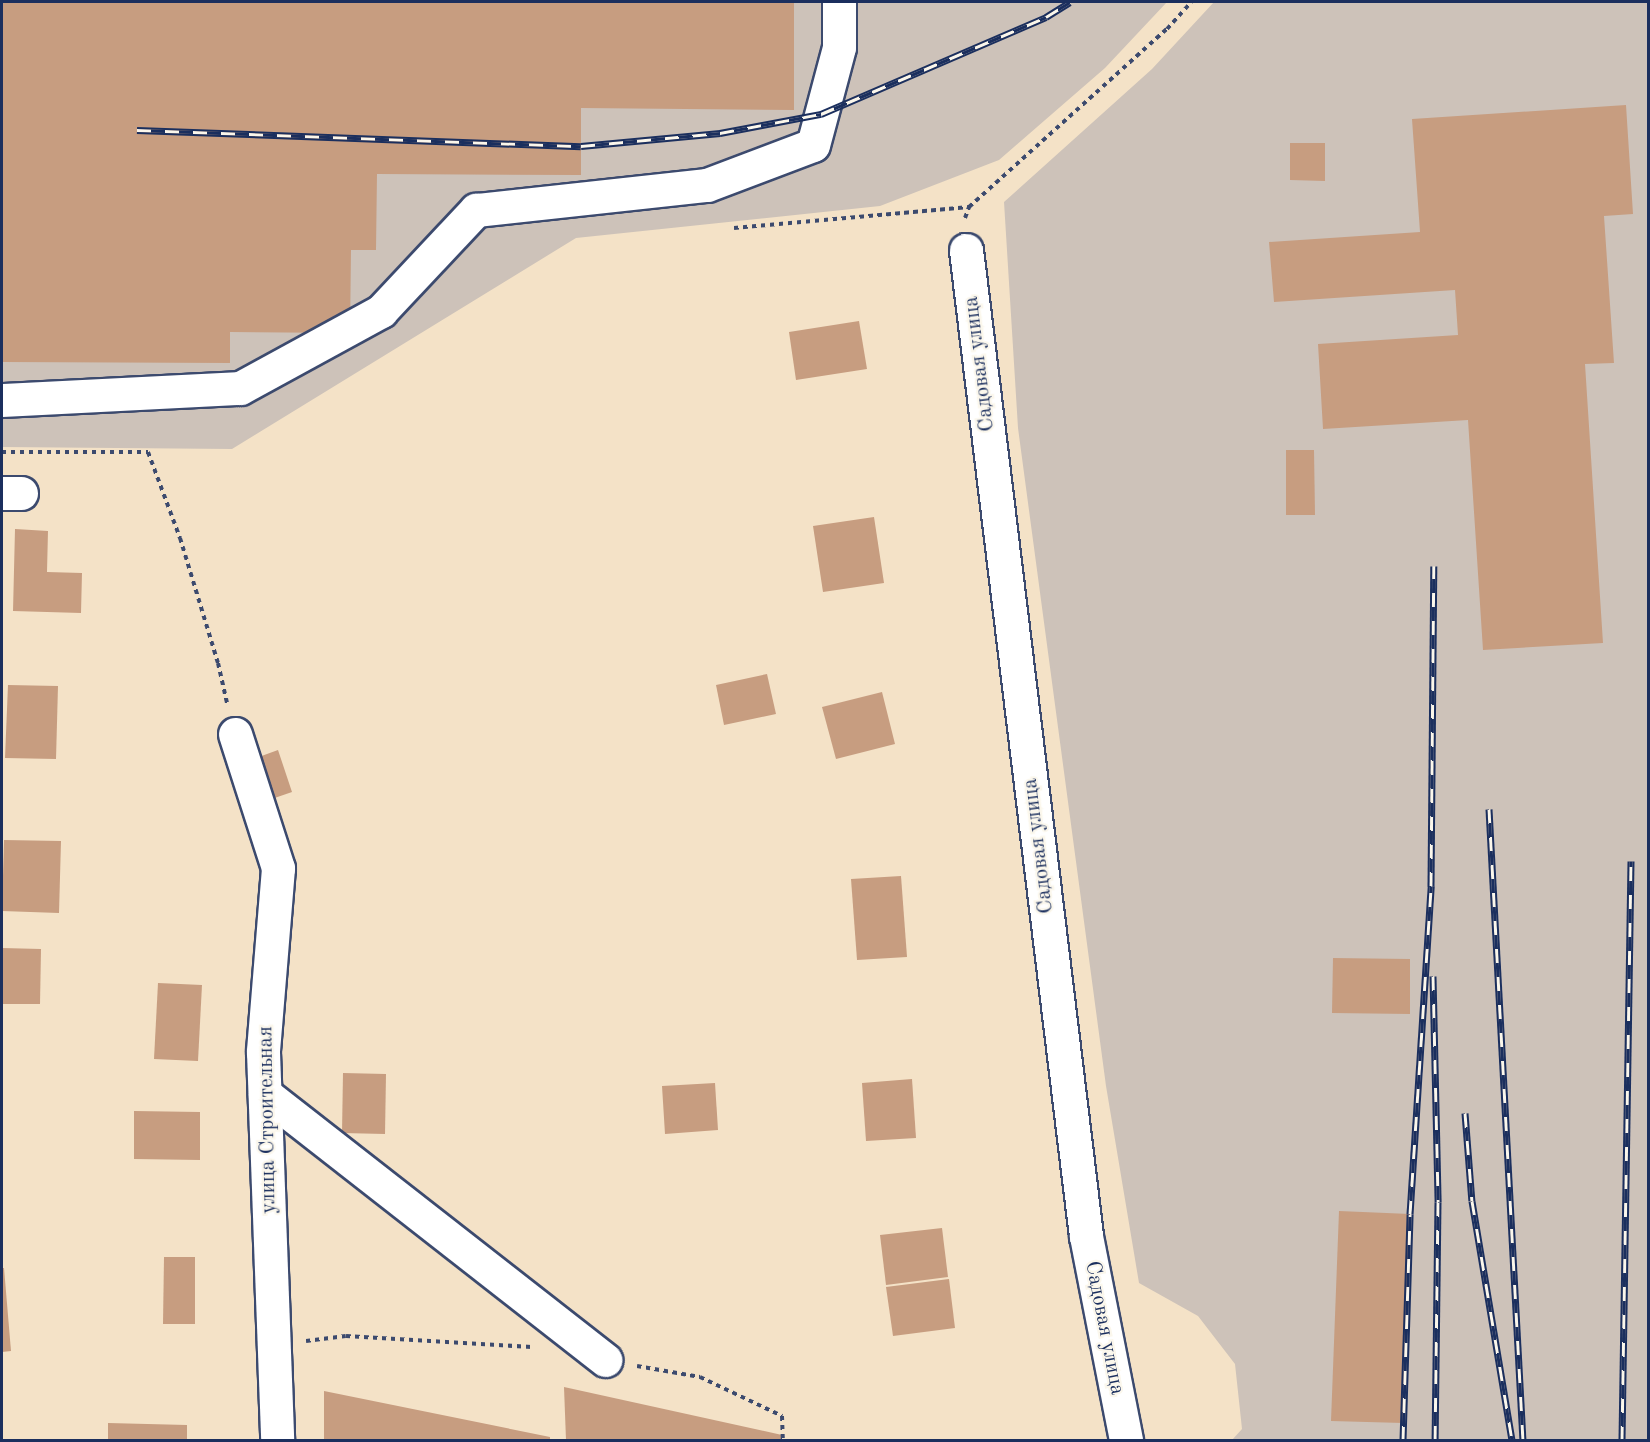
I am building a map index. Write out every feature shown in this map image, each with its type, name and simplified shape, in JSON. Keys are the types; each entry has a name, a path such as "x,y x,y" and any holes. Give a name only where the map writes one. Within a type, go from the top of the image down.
{"street":[{"path":"2,400 240,388 381,311 476,210 707,185 813,145 839,46 838,2"},
{"name":"Садовая улица","path":"966,250 1086,1236 1126,1440"},
{"name":"улица Строительная","path":"235,734 278,868 263,1052 277,1440"},
{"path":"265,1094 605,1360"}],"path":[{"path":"966,250 962,228 969,207 1159,36 1191,2"},
{"path":"734,228 969,207"},
{"path":"2,452 148,452 180,538 215,652 235,734"},
{"path":"273,1345 346,1336 541,1348"},
{"path":"605,1360 700,1377 782,1416 783,1440"}],"shaded area":[{"path":"2,2 1167,2 1105,68 999,160 880,206 576,238 232,449 2,447"},
{"path":"1214,2 1648,2 1648,1440 1232,1440 1242,1429 1235,1364 1198,1316 1139,1283 1106,1086 1018,428 1004,202 1152,69"}],"green space":[{"path":"2,2 3,2 2,214"}],"building":[{"path":"3,2 794,2 794,110 581,108 581,175 377,174 376,250 351,250 350,333 230,332 230,363 2,362"},
{"path":"1626,105 1633,214 1604,216 1614,363 1585,364 1603,643 1483,650 1468,420 1323,429 1318,344 1458,335 1455,290 1274,302 1269,242 1420,232 1412,119"},
{"path":"1290,143 1325,143 1325,181 1290,180"},
{"path":"859,321 867,369 796,380 789,332"},
{"path":"1286,450 1314,450 1315,515 1286,515"},
{"path":"874,517 884,583 823,592 813,526"},
{"path":"15,529 48,531 47,572 82,573 81,613 13,611"},
{"path":"767,674 776,714 724,725 716,685"},
{"path":"8,685 58,686 56,759 5,758"},
{"path":"882,692 895,744 836,759 822,707"},
{"path":"278,750 292,792 263,802 248,761"},
{"path":"4,840 61,841 59,913 2,911"},
{"path":"901,876 907,957 857,960 851,879"},
{"path":"2,948 41,949 40,1004 2,1004"},
{"path":"1333,958 1410,959 1410,1014 1332,1013"},
{"path":"158,983 202,985 198,1061 154,1059"},
{"path":"343,1073 386,1074 385,1134 342,1133"},
{"path":"912,1079 916,1138 866,1141 862,1083"},
{"path":"715,1083 718,1130 665,1134 662,1086"},
{"path":"134,1111 200,1112 200,1160 134,1159"},
{"path":"1339,1211 1410,1214 1403,1423 1331,1421"},
{"path":"942,1228 948,1277 886,1285 880,1235"},
{"path":"164,1257 195,1257 195,1324 163,1324"},
{"path":"2,1268 4,1268 11,1351 2,1352"},
{"path":"949,1279 955,1328 893,1336 886,1287"},
{"path":"564,1387 782,1435 782,1440 566,1440"},
{"path":"324,1391 550,1437 550,1440 324,1440"},
{"path":"108,1423 187,1425 187,1440 108,1440"}],"railway":[{"path":"137,130 581,146 720,133 821,114 1046,17 1070,2"},
{"path":"1403,1440 1410,1214 1431,886 1434,566"},
{"path":"1489,809 1523,1440"},
{"path":"1622,1440 1631,861"},
{"path":"1433,976 1438,1202 1435,1440"},
{"path":"1465,1113 1472,1201 1512,1440"}]}
